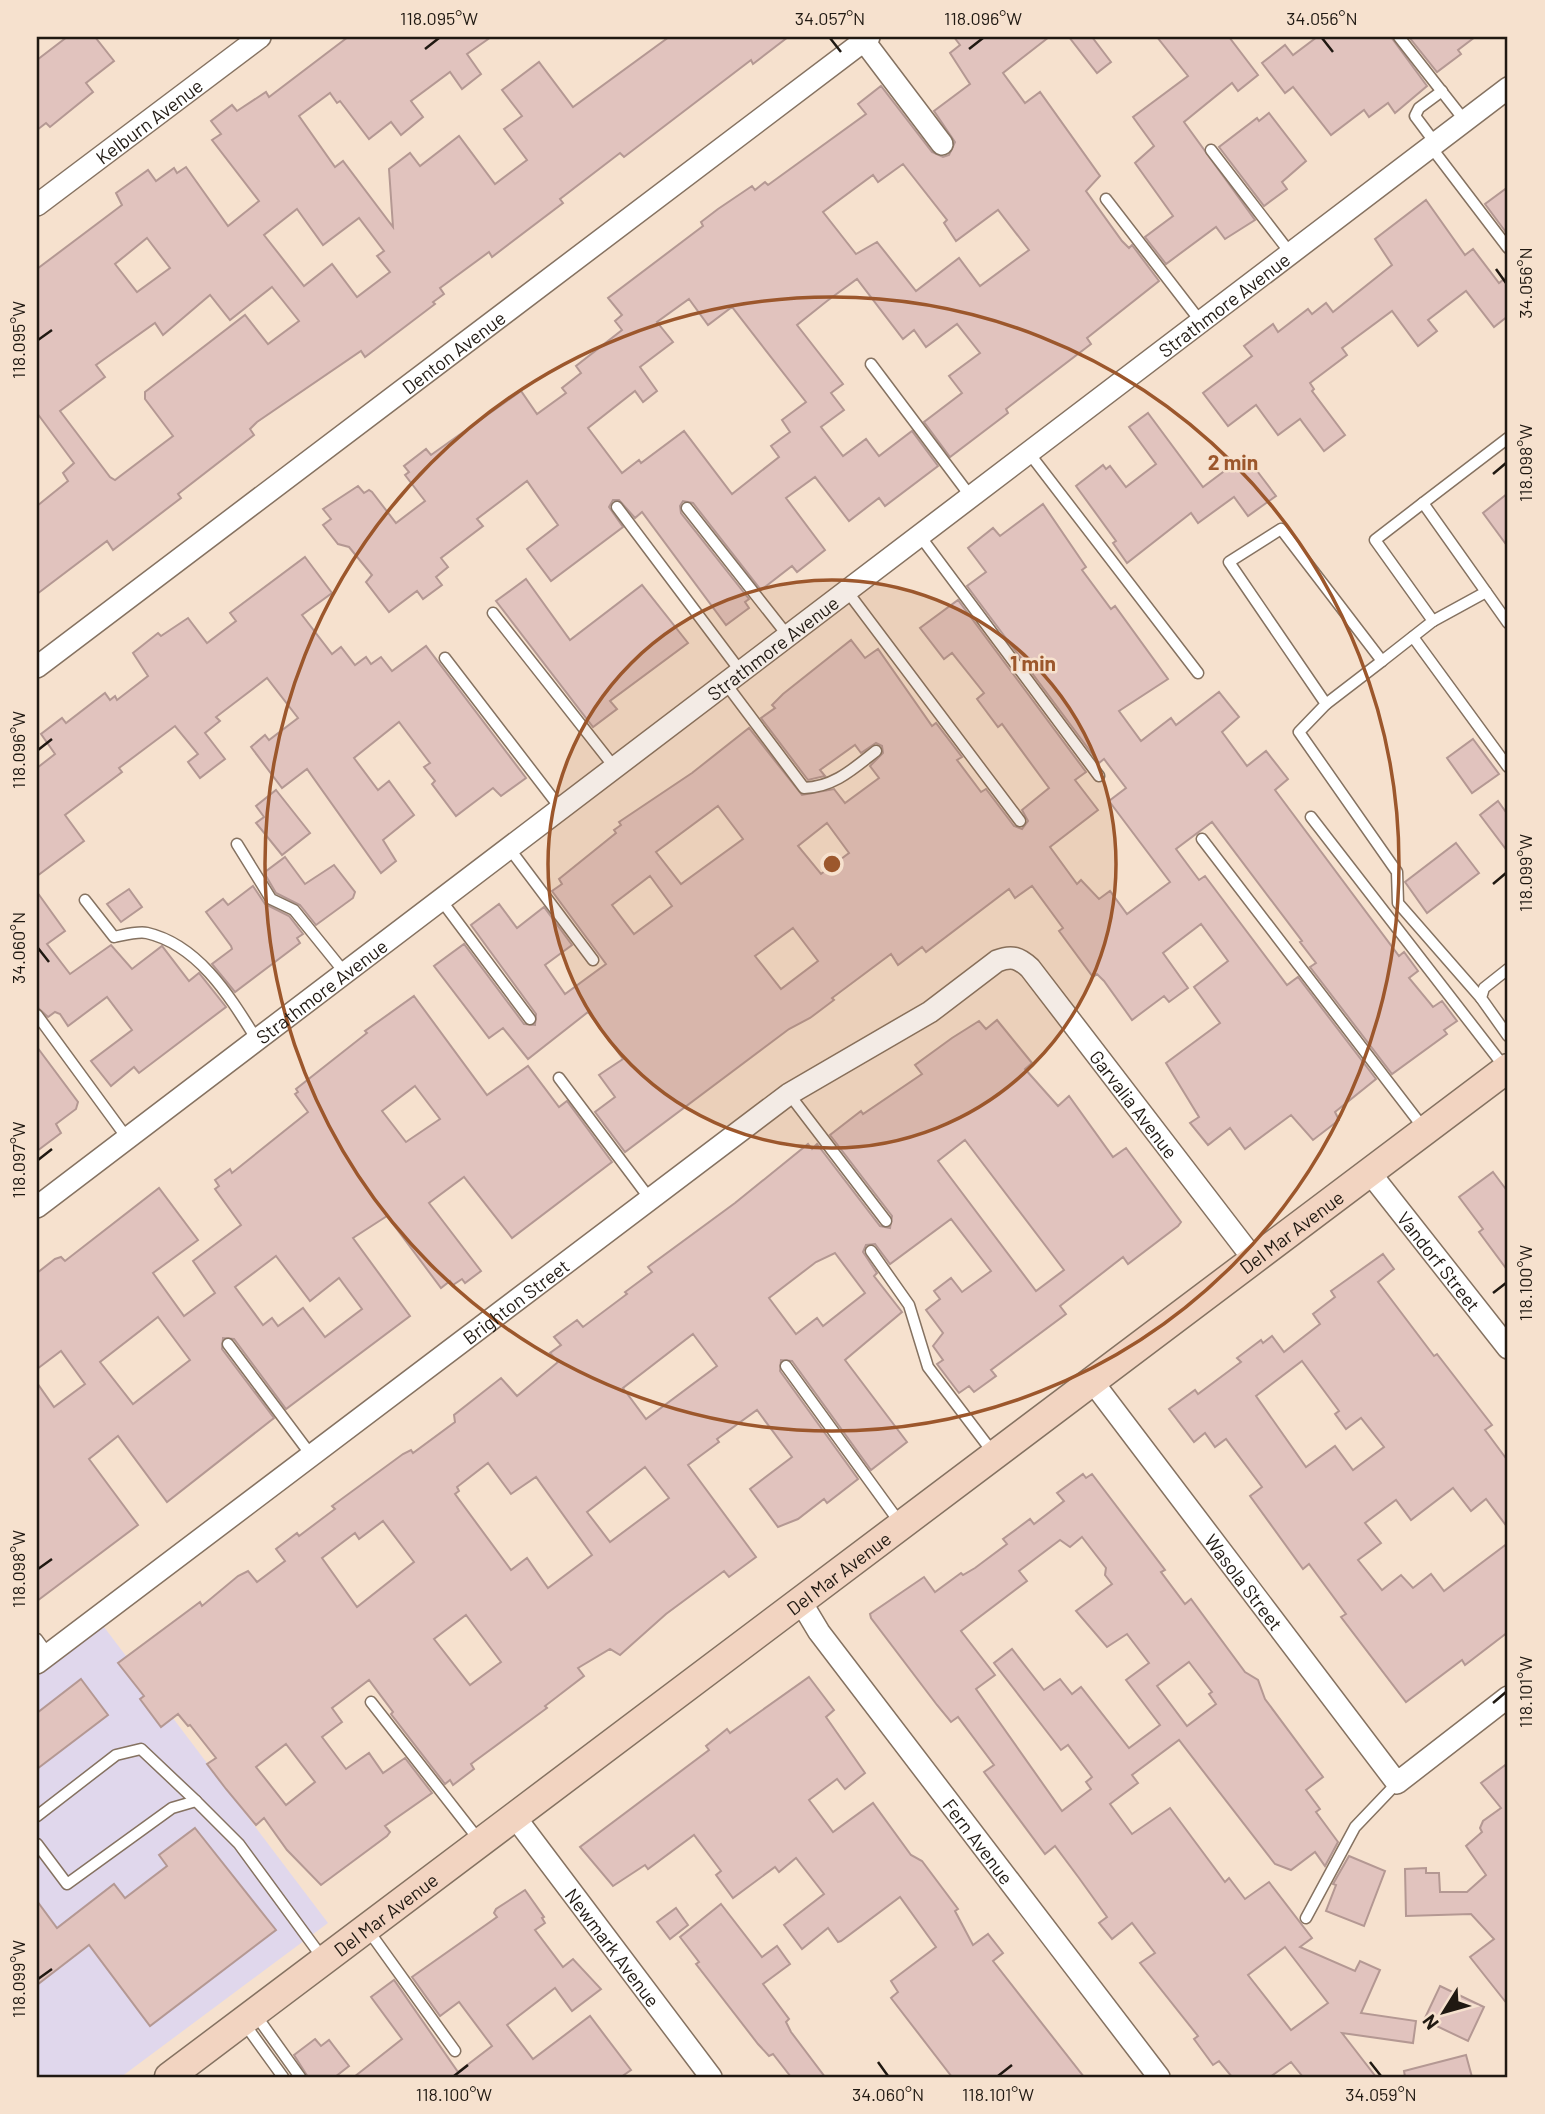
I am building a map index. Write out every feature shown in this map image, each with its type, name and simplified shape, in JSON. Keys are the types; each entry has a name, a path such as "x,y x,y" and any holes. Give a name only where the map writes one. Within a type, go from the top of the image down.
{"main road":[{"name":"Del Mar Avenue","path":"170,2077 994,1454 1427,1132 1507,1068"}],"street":[{"name":"Kelburn Avenue","path":"37,205 260,37"},
{"path":"867,39 942,145"},
{"name":"Denton Avenue","path":"37,667 867,39"},
{"name":"Strathmore Avenue","path":"38,1205 1508,88"},
{"name":"Brighton Street","path":"40,1652 311,1455 789,1094 930,1012 997,961 1008,957"},
{"name":"Garvalia Avenue","path":"1008,957 1019,958 1030,968 1255,1261"},
{"name":"Vandorf Street","path":"1370,1173 1508,1348"},
{"name":"Wasola Street","path":"1092,1381 1396,1783"},
{"name":"Fern Avenue","path":"801,1602 816,1628 1159,2077"},
{"path":"1396,1783 1508,1697"},
{"name":"Newmark Avenue","path":"515,1817 710,2077"}],"lane":[{"path":"1399,37 1465,121"},
{"path":"1442,91 1419,108 1415,116 1508,248"},
{"path":"1211,150 1291,254"},
{"path":"1106,199 1201,323"},
{"path":"871,364 971,497"},
{"path":"1433,621 1375,540 1508,438"},
{"path":"1029,453 1198,673"},
{"path":"1423,503 1508,623"},
{"path":"617,507 733,678 803,788 822,787 844,777 876,751"},
{"path":"687,508 788,636"},
{"path":"1326,704 1229,562 1281,528 1382,661"},
{"path":"920,536 1099,776"},
{"path":"847,591 1020,821"},
{"path":"1486,592 1433,621 1326,704 1298,732 1397,872 1398,903 1482,998 1508,1036"},
{"path":"493,613 615,768"},
{"path":"1413,637 1508,767"},
{"path":"445,658 561,809"},
{"path":"1311,817 1507,1068"},
{"path":"1202,839 1427,1132"},
{"path":"237,844 271,899 295,910 345,973"},
{"path":"509,849 593,960"},
{"path":"85,900 114,937 145,932 191,952 237,1009 257,1040"},
{"path":"441,900 530,1019"},
{"path":"1482,998 1484,988 1508,969"},
{"path":"37,1015 127,1139"},
{"path":"559,1077 650,1199"},
{"path":"789,1094 886,1221"},
{"path":"871,1251 909,1305 928,1367 994,1454"},
{"path":"228,1344 311,1455"},
{"path":"786,1366 902,1525"},
{"path":"371,1702 481,1843"},
{"path":"37,1816 116,1755 141,1749 239,1844 324,1960"},
{"path":"1306,1918 1355,1827 1396,1783"},
{"path":"37,1844 67,1884 172,1808 196,1801"},
{"path":"366,1927 455,2050"},
{"path":"248,2017 283,2077"},
{"path":"248,2017 300,2077"}],"shaded area":[{"path":"98,1619 328,1923 121,2077 37,2077 37,1670"}],"building":[{"path":"67,37 95,37 114,61 86,83 93,92 50,127 46,123 37,130 37,60"},
{"path":"348,37 491,37 467,54 481,74 462,89 450,72 411,101 423,117 401,135 391,122 369,139 340,101 337,103 330,93 299,116 335,167 343,161 393,227 389,169 410,153 420,166 459,136 495,184 527,160 504,129 522,116 502,90 539,62 573,107 669,37 788,37 753,64 751,60 624,157 620,153 560,199 563,203 492,257 489,252 440,288 444,294 433,302 435,304 365,357 361,351 257,422 250,429 254,435 178,494 181,498 113,550 107,541 37,594 37,506 68,481 63,473 74,463 37,413 37,269 122,205 116,193 148,170 156,181 174,168 177,173 186,167 228,226 259,201 212,140 221,134 211,121 232,105 237,111 266,92 269,97","holes":["297,209 323,245 359,218 384,251 377,256 390,272 357,297 332,264 304,286 264,235","147,238 170,268 137,292 115,264","272,287 299,321 268,344 245,315 145,392 145,399 173,436 115,480 110,477 60,411 105,377 96,365 155,323 163,335 210,295 230,320"]},
{"path":"954,37 1049,37 1003,73 1025,103 1040,92 1100,176 1086,191 1122,241 1129,248 1132,245 1159,281 1087,338 1091,344 1006,409 1008,413 950,457 924,422 962,393 949,376 980,353 957,324 926,347 914,330 903,339 857,279 827,301 797,325 843,384 831,393 844,410 821,427 843,456 866,439 879,456 912,431 938,466 885,506 879,498 849,521 815,477 786,498 825,550 797,572 792,566 761,590 693,503 683,501 680,506 681,513 749,599 745,602 749,608 726,625 642,512 635,518 619,500 613,500 609,507 623,527 551,581 527,549 558,525 527,481 477,519 483,526 441,558 448,567 436,577 442,585 423,599 417,591 389,612 366,582 372,575 349,547 338,544 323,525 331,519 323,509 358,486 364,493 369,490 372,492 396,523 425,501 405,475 409,472 404,466 426,449 431,455 521,391 537,414 566,393 562,388 581,373 576,366 622,330 615,321 622,315 608,298 703,226 701,222 718,209 752,186 755,190 765,182 768,185 866,114 858,104 881,86 932,152 943,157 949,155 955,142 934,111 970,84 950,53 960,45","holes":["903,164 947,220 944,223 956,241 998,210 1029,250 980,286 959,258 916,291 877,242 856,254 823,212 873,175 878,182","689,299 708,325 732,307 806,402 782,420 790,432 771,446 779,457 732,494 684,431 641,463 639,460 622,473 588,428 635,391 643,402 657,391 640,367 673,342 657,322"]},
{"path":"1069,37 1092,37 1111,62 1097,73"},
{"path":"1157,37 1229,37 1258,75 1238,91 1232,83 1184,122 1255,220 1225,239 1216,227 1166,264 1145,237 1173,216 1135,163 1154,146 1133,117 1188,76"},
{"path":"1317,37 1391,37 1427,86 1395,113 1388,103 1369,117 1364,110 1331,135 1293,87 1285,93 1262,63 1285,45 1293,55"},
{"path":"1409,37 1475,37 1458,50 1461,54 1437,72"},
{"path":"1269,113 1306,161 1282,182 1287,189 1264,206 1219,147 1257,118 1259,121"},
{"path":"1508,187 1508,235 1485,204"},
{"path":"1426,200 1465,255 1473,249 1499,283 1508,276 1508,316 1494,327 1466,291 1428,320 1437,331 1418,346 1392,311 1342,348 1347,355 1310,383 1314,389 1312,391 1345,435 1324,451 1300,419 1278,435 1256,405 1228,426 1203,393 1252,356 1244,346 1273,324 1278,332 1308,309 1312,314 1326,303 1333,312 1392,265 1375,239"},
{"path":"1148,413 1203,487 1235,463 1238,466 1248,459 1276,496 1248,516 1234,497 1198,523 1191,513 1127,563 1113,543 1116,541 1076,486 1103,465 1106,469 1110,466 1126,487 1156,464 1129,427"},
{"path":"1508,493 1508,547 1483,513"},
{"path":"1043,504 1086,567 1082,570 1111,609 1115,606 1168,679 1119,711 1141,741 1171,718 1176,725 1219,692 1239,717 1222,732 1247,766 1266,751 1288,779 1275,790 1399,956 1404,952 1418,971 1409,978 1433,1007 1442,1001 1457,1021 1444,1030 1447,1034 1392,1074 1310,967 1316,963 1300,942 1302,941 1212,822 1176,849 1199,880 1205,876 1287,985 1298,977 1376,1079 1335,1112 1339,1120 1313,1140 1291,1115 1245,1149 1230,1128 1208,1145 1190,1123 1199,1117 1166,1063 1220,1023 1194,987 1228,961 1201,924 1163,953 1188,988 1169,1002 1164,996 1132,1020 1104,981 1097,974 1093,977 1059,931 1063,928 1032,886 1015,898 1009,889 926,952 922,947 898,965 891,954 810,1018 789,1029 625,1152 595,1112 615,1097 599,1075 623,1059 588,1012 528,1059 503,1028 489,1038 434,966 464,944 524,1024 535,1025 536,1014 471,925 499,904 517,928 544,907 572,945 545,965 565,994 606,964 552,891 562,884 559,879 616,833 614,830 621,825 619,822 692,773 749,728 802,795 834,789 845,803 879,778 870,766 883,753 882,746 876,743 861,753 855,745 820,770 825,776 808,780 761,718 775,708 772,705 783,694 851,640 865,658 878,649 932,726 936,723 962,757 957,760 981,792 986,789 1014,826 1022,829 1028,821 1022,810 1049,788 1002,724 998,727 977,699 984,693 952,653 944,659 920,628 958,600 1086,772 1075,780 1098,810 1050,847 1077,884 1081,880 1099,899 1110,891 1127,914 1170,882 1109,801 1126,788 1104,759 1099,763 967,586 986,572 968,548 993,528 1000,536","holes":["718,806 743,839 681,884 656,852","827,823 849,853 821,874 798,846","650,876 672,906 634,934 612,905","793,928 818,961 781,989 755,956"]},
{"path":"305,557 332,593 302,615 332,654 341,647 355,665 366,657 371,664 381,657 392,671 426,646 526,778 501,796 493,788 456,816 432,784 435,781 424,767 430,763 399,722 354,758 378,790 389,781 414,815 383,840 396,861 381,873 307,769 282,788 251,747 265,735 269,740 298,718 267,678 216,717 220,721 205,733 225,759 200,778 188,762 198,754 175,726 119,768 122,772 65,815 84,841 37,876 37,768 55,754 41,734 62,718 66,723 105,693 110,700 115,696 117,700 148,676 133,653 158,633 161,636 188,618 207,643 236,621 230,613"},
{"path":"526,579 570,640 642,585 688,643 610,701 617,709 593,727 496,601"},
{"path":"1473,739 1499,774 1472,793 1447,758"},
{"path":"276,790 310,833 282,855 256,823 264,817 256,806"},
{"path":"1498,801 1508,815 1508,852 1480,815"},
{"path":"1456,843 1479,873 1427,913 1405,882"},
{"path":"285,857 305,884 334,865 355,892 353,898 316,925 300,905 276,893 266,876 265,872"},
{"path":"253,886 265,904 289,916 303,934 297,938 300,943 235,992 212,964 232,949 206,912 223,899 228,905"},
{"path":"129,889 142,907 121,922 107,904"},
{"path":"37,892 65,931 47,944 70,974 111,945 132,969 162,946 189,981 199,973 226,1007 139,1073 134,1067 111,1086 91,1061 132,1030 107,997 68,1026 60,1014 55,1012 48,1017 37,1007"},
{"path":"414,996 487,1095 528,1066 559,1107 567,1101 612,1162 512,1238 464,1177 429,1203 481,1271 465,1283 462,1279 453,1285 450,1281 441,1288 387,1216 353,1238 410,1316 286,1409 234,1339 223,1338 222,1349 274,1418 167,1502 118,1436 89,1459 138,1525 37,1601 37,1383 54,1407 85,1384 61,1351 37,1369 37,1273 55,1259 61,1257 65,1261 159,1188 198,1240 153,1273 184,1316 215,1293 193,1261 241,1225 215,1189 219,1186 215,1180 230,1169 232,1173 308,1112 295,1094 298,1092 296,1089 367,1033 365,1031","holes":["415,1086 440,1119 406,1142 382,1111","276,1256 310,1301 339,1278 362,1309 325,1337 303,1308 278,1326 272,1318 263,1325 235,1287","158,1317 190,1360 133,1404 100,1362"]},
{"path":"997,1020 1032,1063 1025,1069 1058,1106 1069,1096 1113,1157 1126,1148 1181,1222 1178,1226 1128,1264 1123,1257 1060,1306 1066,1314 991,1370 996,1376 974,1392 969,1386 959,1393 937,1364 943,1360 933,1346 943,1333 926,1310 940,1299 934,1291 951,1278 962,1292 991,1271 951,1219 890,1264 875,1244 866,1245 863,1252 877,1273 874,1276 902,1312 845,1360 907,1442 871,1470 792,1361 781,1360 780,1371 858,1479 827,1503 824,1499 798,1519 778,1527 750,1489 792,1457 757,1410 717,1439 719,1442 688,1465 756,1557 729,1577 724,1571 666,1614 620,1655 610,1649 578,1668 584,1676 545,1706 547,1708 471,1764 474,1769 453,1785 450,1780 445,1784 391,1714 393,1712 369,1680 332,1708 342,1722 322,1737 346,1769 369,1753 383,1773 405,1758 432,1793 385,1826 390,1832 387,1836 321,1885 287,1850 264,1818 256,1825 226,1789 207,1764 216,1758 190,1725 178,1714 161,1727 140,1699 144,1696 118,1663 200,1602 202,1606 238,1576 248,1571 257,1582 285,1561 276,1549 297,1533 299,1536 335,1509 332,1506 403,1454 411,1450 413,1453 455,1422 454,1415 501,1378 517,1396 558,1362 550,1353 561,1345 554,1337 577,1320 583,1327 627,1294 625,1292 652,1272 648,1267 735,1203 808,1144 812,1149 817,1144 880,1226 890,1228 892,1216 830,1135 861,1111 863,1114 922,1074 915,1065 952,1038 979,1021 986,1029","holes":["965,1140 1064,1270 1036,1291 938,1161","835,1253 865,1293 823,1326 817,1318 796,1334 769,1298 816,1262","693,1334 717,1366 646,1419 623,1388","488,1463 511,1494 536,1477 592,1555 548,1588 527,1558 511,1570 455,1494 459,1491 457,1487","645,1467 669,1498 610,1542 587,1512","383,1521 414,1562 357,1607 322,1558 355,1533 359,1539","466,1615 501,1662 470,1685 434,1639","286,1744 315,1782 286,1805 256,1767"]},
{"path":"37,1047 78,1102 76,1109 56,1124 61,1133 37,1151"},
{"path":"1493,1172 1508,1192 1508,1271 1479,1232 1483,1229 1459,1197"},
{"path":"1383,1254 1394,1269 1378,1282 1434,1356 1437,1354 1492,1425 1485,1430 1508,1461 1508,1528 1486,1499 1471,1511 1453,1488 1411,1520 1396,1500 1365,1523 1381,1543 1358,1560 1382,1590 1401,1575 1413,1588 1431,1574 1444,1591 1508,1543 1508,1632 1465,1665 1462,1660 1406,1702 1341,1617 1346,1614 1309,1564 1303,1569 1250,1496 1262,1487 1226,1439 1215,1447 1205,1433 1194,1442 1169,1409 1195,1390 1198,1394 1241,1362 1237,1358 1261,1340 1263,1343 1272,1336 1284,1352 1320,1324 1313,1314 1335,1297 1331,1291","holes":["1302,1361 1339,1411 1335,1414 1346,1429 1361,1418 1384,1447 1353,1470 1335,1446 1306,1467 1256,1396"]},
{"path":"1083,1474 1086,1478 1092,1474 1165,1570 1161,1572 1185,1604 1191,1599 1245,1672 1258,1680 1265,1699 1323,1777 1306,1790 1320,1809 1316,1812 1338,1842 1325,1866 1315,1852 1291,1870 1275,1864 1179,1740 1132,1775 1138,1783 1110,1804 1132,1834 1170,1808 1225,1882 1229,1878 1245,1899 1269,1882 1312,1938 1300,1947 1355,1971 1360,1961 1380,1970 1361,2013 1416,2021 1413,2043 1342,2033 1376,2077 1303,2077 1291,2062 1270,2077 1232,2077 1219,2061 1213,2065 1194,2039 1198,2036 1140,1963 1155,1953 1132,1923 1112,1939 1099,1923 1107,1917 1055,1846 1045,1854 984,1772 994,1765 958,1717 951,1722 871,1618 870,1614 924,1577 935,1592 961,1573 963,1575 975,1568 1007,1544 1003,1539 1030,1519 1034,1524 1064,1501 1057,1493","holes":["1082,1537 1106,1568 1105,1575 1112,1584 1076,1611 1107,1647 1127,1634 1149,1663 1126,1680 1160,1725 1129,1748 1081,1687 1072,1694 1060,1679 1044,1690 1012,1649 994,1663 1061,1750 1068,1745 1092,1777 1086,1782 1091,1789 1062,1811 976,1689 995,1675 961,1631 1027,1581 1019,1571 1060,1540 1070,1547","1189,1662 1212,1692 1209,1694 1216,1704 1187,1726 1157,1686","1285,1947 1328,2003 1291,2030 1248,1975"]},
{"path":"809,1677 834,1710 826,1717 865,1773 845,1789 837,1779 809,1800 833,1832 873,1803 911,1855 922,1861 958,1909 955,1911 973,1945 988,1934 1003,1953 993,1961 1084,2077 952,2077 891,1998 898,1992 891,1981 936,1947 900,1897 841,1941 838,1942 828,1928 802,1949 784,1925 824,1894 796,1858 779,1872 775,1867 733,1898 716,1875 721,1871 694,1835 648,1869 645,1865 613,1886 580,1847 709,1750 706,1746 727,1729 730,1733"},
{"path":"81,1679 108,1715 37,1769 37,1713"},
{"path":"1508,1763 1508,2005 1470,1957 1494,1939 1471,1914 1406,1916 1405,1869 1426,1868 1426,1873 1439,1873 1440,1892 1467,1892 1486,1875 1466,1846 1482,1832 1480,1828 1483,1821 1501,1808 1481,1783"},
{"path":"195,1828 276,1930 150,2026 89,1945 37,1985 37,1901 57,1928 114,1884 125,1898 167,1866 159,1855"},
{"path":"1349,1856 1385,1871 1364,1926 1326,1911 1336,1885 1333,1884"},
{"path":"525,1890 544,1917 542,1918 545,1923 535,1930 563,1967 573,1959 601,1989 572,2011 555,1988 507,2025 533,2059 590,2016 631,2070 621,2077 354,2077 402,2039 371,1997 394,1980 458,2072 492,2046 459,2002 440,2016 412,1977 497,1917 494,1913 496,1909"},
{"path":"721,1904 762,1957 777,1946 790,1964 763,1984 789,2019 786,2022 791,2032 825,2077 791,2077 773,2054 769,2056 758,2044 696,1964 699,1962 680,1937"},
{"path":"676,1908 688,1925 670,1939 657,1922"},
{"path":"1440,1986 1484,2007 1468,2041 1424,2020"},
{"path":"315,2039 321,2046 329,2040 349,2066 335,2077 308,2077 294,2055"},
{"path":"1466,2055 1472,2077 1405,2077 1404,2071"}]}
